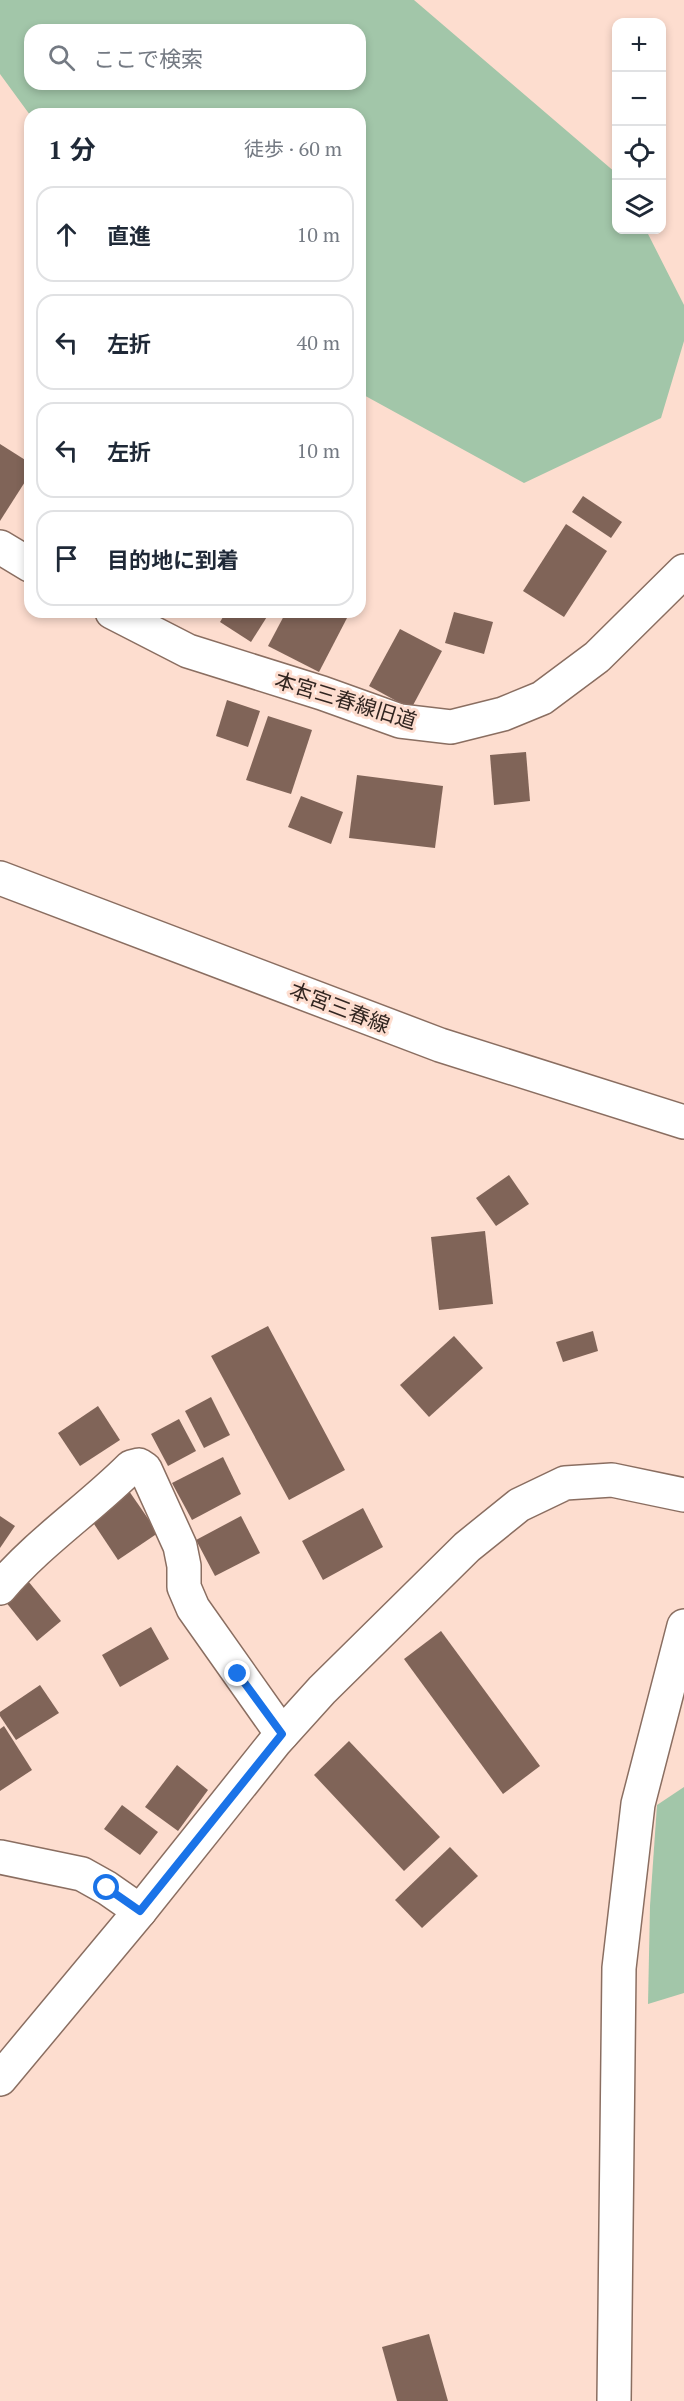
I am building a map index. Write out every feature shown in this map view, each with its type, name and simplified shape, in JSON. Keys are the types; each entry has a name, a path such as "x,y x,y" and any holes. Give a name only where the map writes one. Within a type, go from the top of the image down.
{"street":[{"path":"0,547 24,561"},
{"name":"本宮三春線旧道","path":"124,618 188,651 322,693 400,721 451,727 503,714 542,698 597,657 684,572"},
{"name":"本宮三春線","path":"0,878 440,1045 684,1122"},
{"path":"0,1588 20,1564 131,1467 139,1465 146,1470 180,1546 184,1566 184,1587 193,1608 282,1734"},
{"path":"0,2079 140,1911 282,1734 322,1690 452,1562 519,1505 565,1483 612,1480 684,1495"},
{"path":"614,2401 619,1968 638,1804 684,1626"},
{"path":"0,1857 82,1874 140,1911"}],"green space":[{"path":"0,0 414,0 612,170 612,234 648,234 684,305 684,341 661,418 524,483 366,396 366,108 25,108 0,74"},
{"path":"684,1787 684,1993 648,2004 650,1906 657,1805"}],"building":[{"path":"0,444 24,459 24,483 0,521"},
{"path":"583,496 622,522 611,538 572,512"},
{"path":"566,524 607,551 564,617 523,591"},
{"path":"454,612 493,622 484,654 445,643"},
{"path":"222,618 266,618 251,642 220,622"},
{"path":"283,618 347,618 319,672 268,646"},
{"path":"400,629 442,651 411,709 369,686"},
{"path":"227,700 260,711 248,747 216,736"},
{"path":"268,716 312,730 291,794 246,780"},
{"path":"526,752 530,801 494,805 490,755"},
{"path":"357,775 443,786 435,848 349,838"},
{"path":"301,796 343,812 331,844 288,827"},
{"path":"509,1175 529,1204 496,1226 476,1198"},
{"path":"485,1231 493,1304 439,1310 431,1237"},
{"path":"268,1326 345,1470 289,1500 211,1356"},
{"path":"593,1331 598,1351 563,1362 556,1342"},
{"path":"454,1336 483,1368 429,1417 400,1385"},
{"path":"211,1397 230,1435 204,1448 185,1411"},
{"path":"98,1406 120,1440 80,1466 58,1433"},
{"path":"179,1419 196,1451 168,1466 151,1434"},
{"path":"223,1457 241,1494 192,1520 172,1483"},
{"path":"129,1491 158,1533 118,1560 90,1518"},
{"path":"363,1508 383,1547 323,1580 302,1541"},
{"path":"0,1516 15,1526 0,1548"},
{"path":"241,1516 260,1553 215,1576 196,1540"},
{"path":"28,1581 61,1621 37,1641 5,1601"},
{"path":"151,1627 169,1659 120,1687 102,1655"},
{"path":"441,1631 540,1766 503,1794 404,1659"},
{"path":"40,1685 59,1713 16,1740 0,1716 0,1712"},
{"path":"4,1726 32,1770 0,1791 0,1729"},
{"path":"349,1741 440,1837 404,1871 314,1775"},
{"path":"177,1765 208,1790 178,1831 145,1807"},
{"path":"122,1805 158,1832 140,1855 104,1829"},
{"path":"450,1847 478,1876 422,1928 395,1900"},
{"path":"429,2334 448,2401 397,2401 382,2347"}],"route":[{"path":"107,1888 140,1911 282,1734 238,1674"}]}
